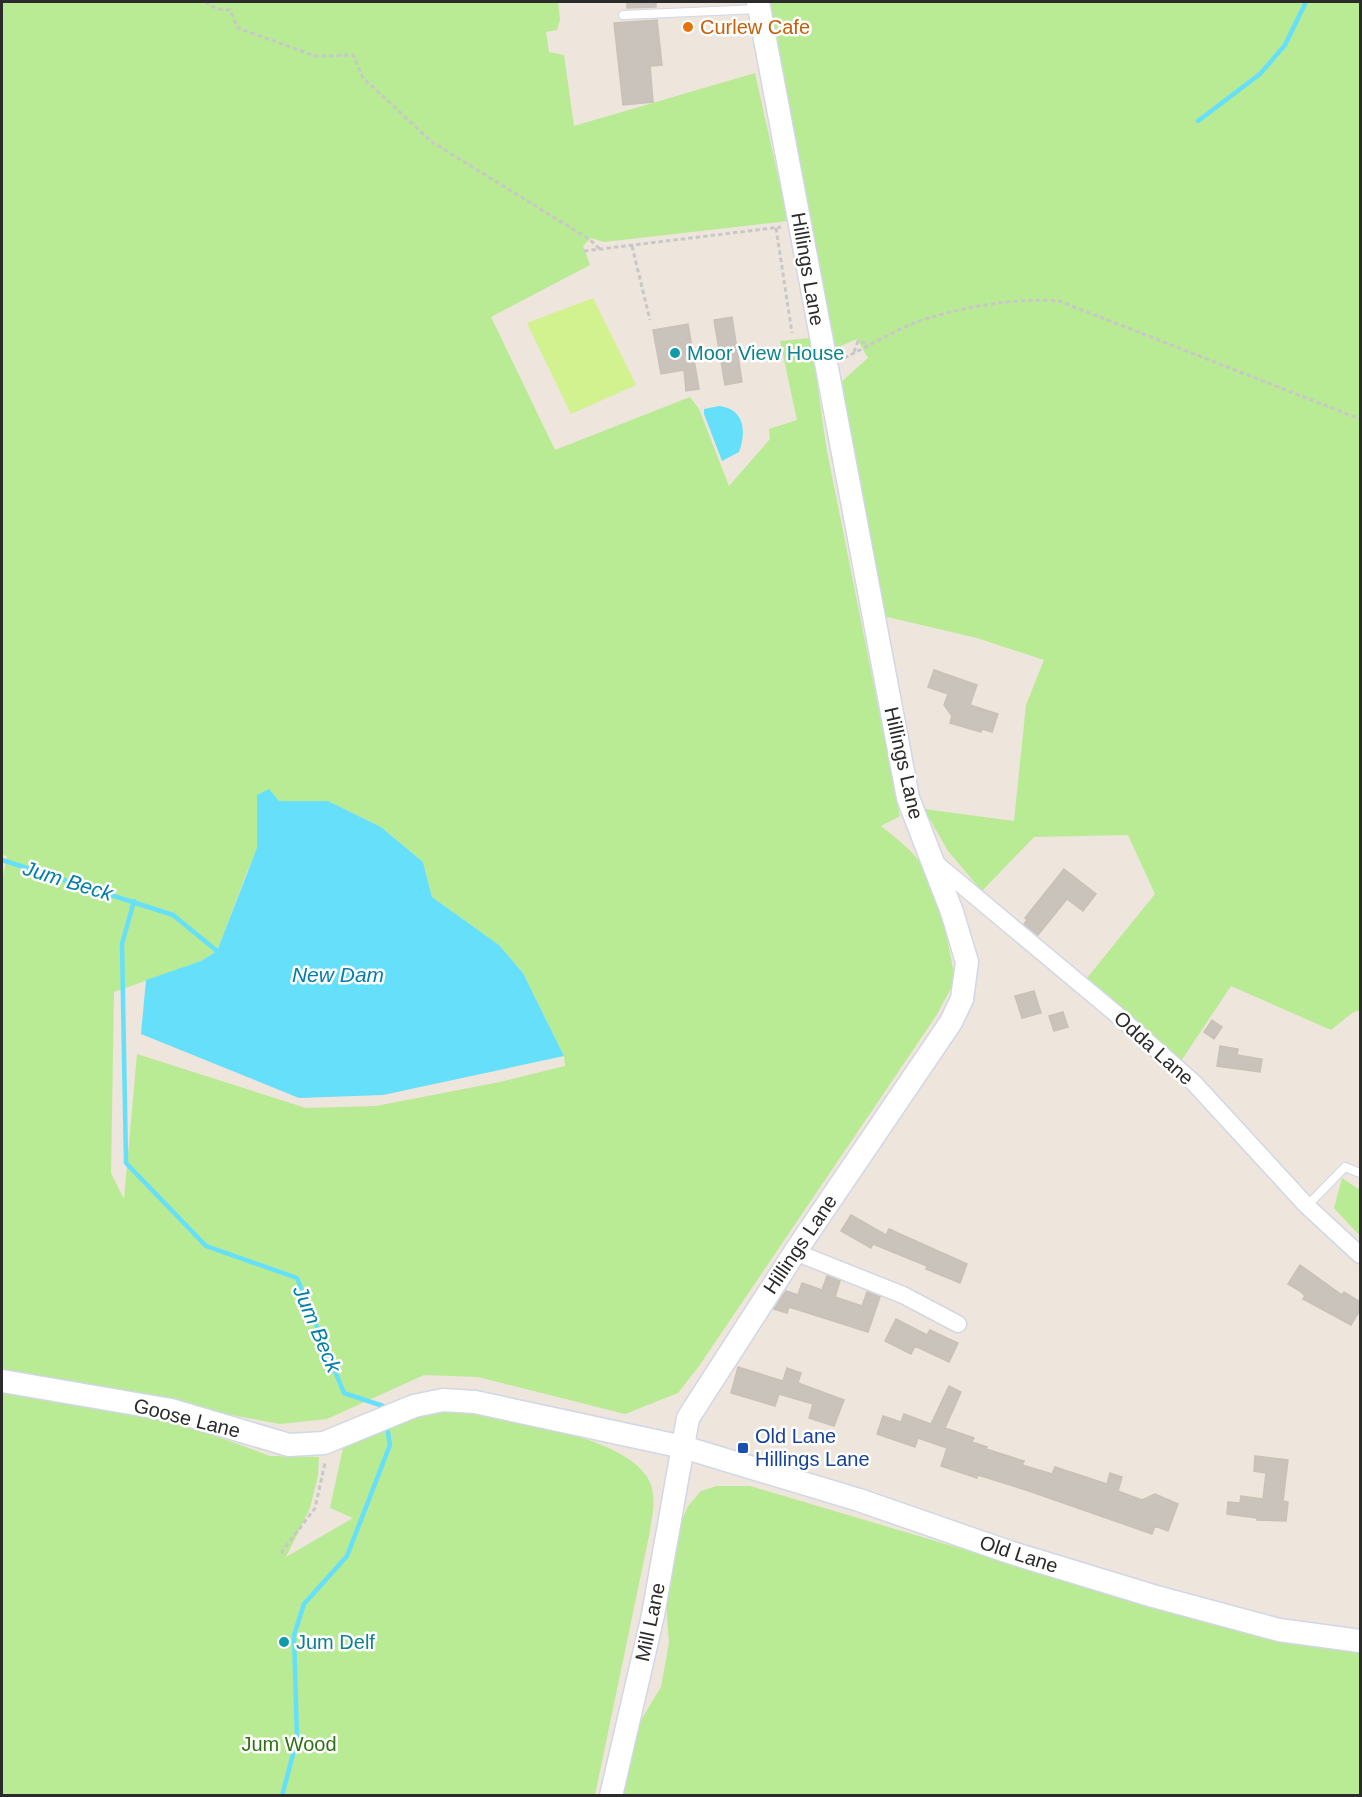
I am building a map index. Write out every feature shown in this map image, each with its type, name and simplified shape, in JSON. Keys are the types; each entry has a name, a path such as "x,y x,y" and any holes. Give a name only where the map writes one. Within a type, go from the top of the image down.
{"street":[{"name":"Hillings Lane","path":"683,1447 688,1418 701,1395 951,1022 962,999 967,962 952,912 908,798 825,368 801,223 759,5"},
{"name":"Odda Lane","path":"930,859 1115,1013 1194,1083 1307,1206 1360,1255"},
{"path":"795,1252 903,1296 958,1324"},
{"name":"Goose Lane","path":"2,1381 171,1410 289,1445 324,1443 394,1413 443,1400 475,1402 683,1447"},
{"name":"Old Lane","path":"683,1447 859,1500 1010,1552 1153,1596 1279,1630 1360,1641"},
{"name":"Mill Lane","path":"611,1796 653,1615 683,1447"}],"lane":[{"path":"623,15 759,5"},
{"path":"1307,1206 1345,1167 1360,1173"}],"path":[{"path":"205,2 217,9 230,10 238,28 315,56 353,55 363,78 432,142 589,239 600,249"},
{"path":"584,250 776,228 792,333"},
{"path":"632,246 650,320"},
{"path":"825,368 914,323 965,309 1043,300 1059,301 1360,419"},
{"path":"854,353 858,341 871,345"},
{"path":"281,1553 315,1508 325,1475 324,1443"}],"green space":[{"path":"2,2 558,2 560,20 557,30 546,32 549,52 564,55 574,126 755,73 788,221 604,242 591,238 583,246 590,265 491,317 555,450 690,397 699,409 729,486 770,439 769,429 797,420 780,341 811,338 826,446 900,816 881,826 913,854 928,875 943,921 955,981 936,1016 699,1366 678,1393 625,1414 478,1377 424,1375 327,1419 280,1424 2,1373 2,881 7,856 2,855","holes":["279,801 328,801 381,827 423,862 432,897 499,945 523,973 564,1056 565,1066 500,1082 376,1106 306,1108 137,1054 124,1199 111,1173 114,992 201,961 217,951 247,872"]},
{"path":"770,2 1360,2 1360,1010 1352,1013 1331,1030 1231,986 1181,1061 1087,978 1155,894 1128,835 1034,837 982,891 948,851 924,809 1014,821 1026,705 1044,660 977,638 883,616 840,383 868,358 857,339 836,348 779,69"},
{"path":"593,298 636,385 571,414 527,323"},
{"path":"1342,1178 1360,1190 1360,1236 1334,1208"},
{"name":"Jum Wood","path":"2,1392 183,1424 270,1456 319,1457 318,1476 310,1508 286,1557 353,1518 330,1508 343,1448 391,1421 417,1411 449,1406 547,1428 594,1442 632,1461 645,1474 652,1487 653,1509 595,1795 2,1796"},
{"path":"717,1486 750,1486 1023,1567 1360,1650 1360,1795 621,1796 638,1725 661,1687 669,1643 666,1602 680,1525 688,1506 701,1491"}],"water":[{"path":"719,406 734,411 743,429 739,452 722,461 704,414 704,409"},
{"name":"New Dam","path":"269,789 279,801 328,801 381,827 423,862 432,897 499,945 523,973 564,1056 383,1095 299,1098 141,1034 146,980 201,961 217,951 257,848 257,795"}],"building":[{"path":"627,2 656,2 656,7 627,8"},
{"path":"657,20 662,65 650,66 653,102 623,105 614,23"},
{"path":"732,317 742,382 725,385 714,320"},
{"path":"688,324 699,389 686,391 684,370 661,374 653,330"},
{"path":"934,670 977,685 970,705 998,714 992,732 982,729 981,732 950,723 952,716 944,705 948,694 928,687"},
{"path":"1064,869 1096,894 1083,911 1067,899 1038,935 1024,924 1027,920 1025,918"},
{"path":"1034,991 1041,1013 1022,1018 1015,996"},
{"path":"1063,1012 1068,1027 1054,1031 1049,1016"},
{"path":"1212,1020 1222,1027 1214,1039 1204,1032"},
{"path":"1220,1046 1238,1049 1237,1055 1262,1059 1260,1072 1217,1066"},
{"path":"851,1215 886,1235 889,1229 967,1264 960,1283 926,1269 927,1266 873,1244 871,1248 841,1231"},
{"path":"1300,1265 1342,1295 1344,1292 1360,1302 1360,1310 1351,1325 1303,1299 1305,1296 1300,1291 1288,1284"},
{"path":"827,1276 840,1281 835,1297 862,1306 867,1292 880,1297 868,1332 789,1307 787,1313 774,1309 786,1291 798,1295 802,1283 822,1290"},
{"path":"896,1319 927,1335 930,1330 958,1343 949,1362 915,1346 911,1354 885,1341"},
{"path":"738,1367 783,1381 787,1368 801,1373 798,1383 844,1400 834,1426 809,1418 813,1404 779,1394 775,1406 731,1393"},
{"path":"949,1386 961,1392 945,1428 974,1438 972,1442 987,1447 986,1449 1024,1461 1022,1465 1052,1474 1055,1467 1107,1484 1110,1473 1122,1477 1118,1491 1142,1500 1155,1494 1178,1504 1168,1531 1155,1526 1152,1534 1026,1490 941,1466 947,1448 918,1438 915,1447 877,1434 883,1416 901,1422 904,1414 931,1424"},
{"path":"1255,1456 1288,1460 1283,1501 1288,1502 1286,1521 1257,1520 1257,1518 1227,1514 1228,1502 1240,1503 1241,1496 1263,1499 1266,1473 1254,1471"}],"waterway":[{"path":"1198,121 1260,74 1285,45 1306,2"},
{"name":"Jum Beck","path":"2,860 173,915 217,951"},
{"name":"Jum Beck","path":"134,901 122,944 126,1163 206,1246 297,1278 344,1393 383,1406 384,1412"},
{"name":"Jum Beck","path":"282,1796 297,1739 294,1635 304,1604 347,1556 390,1445 387,1426"}],"place":[{"name":"Curlew Cafe","path":"688,27"},
{"name":"Moor View House","path":"675,353"},
{"name":"Old Lane Hillings Lane","path":"743,1448"},
{"name":"Jum Delf","path":"284,1642"}]}
